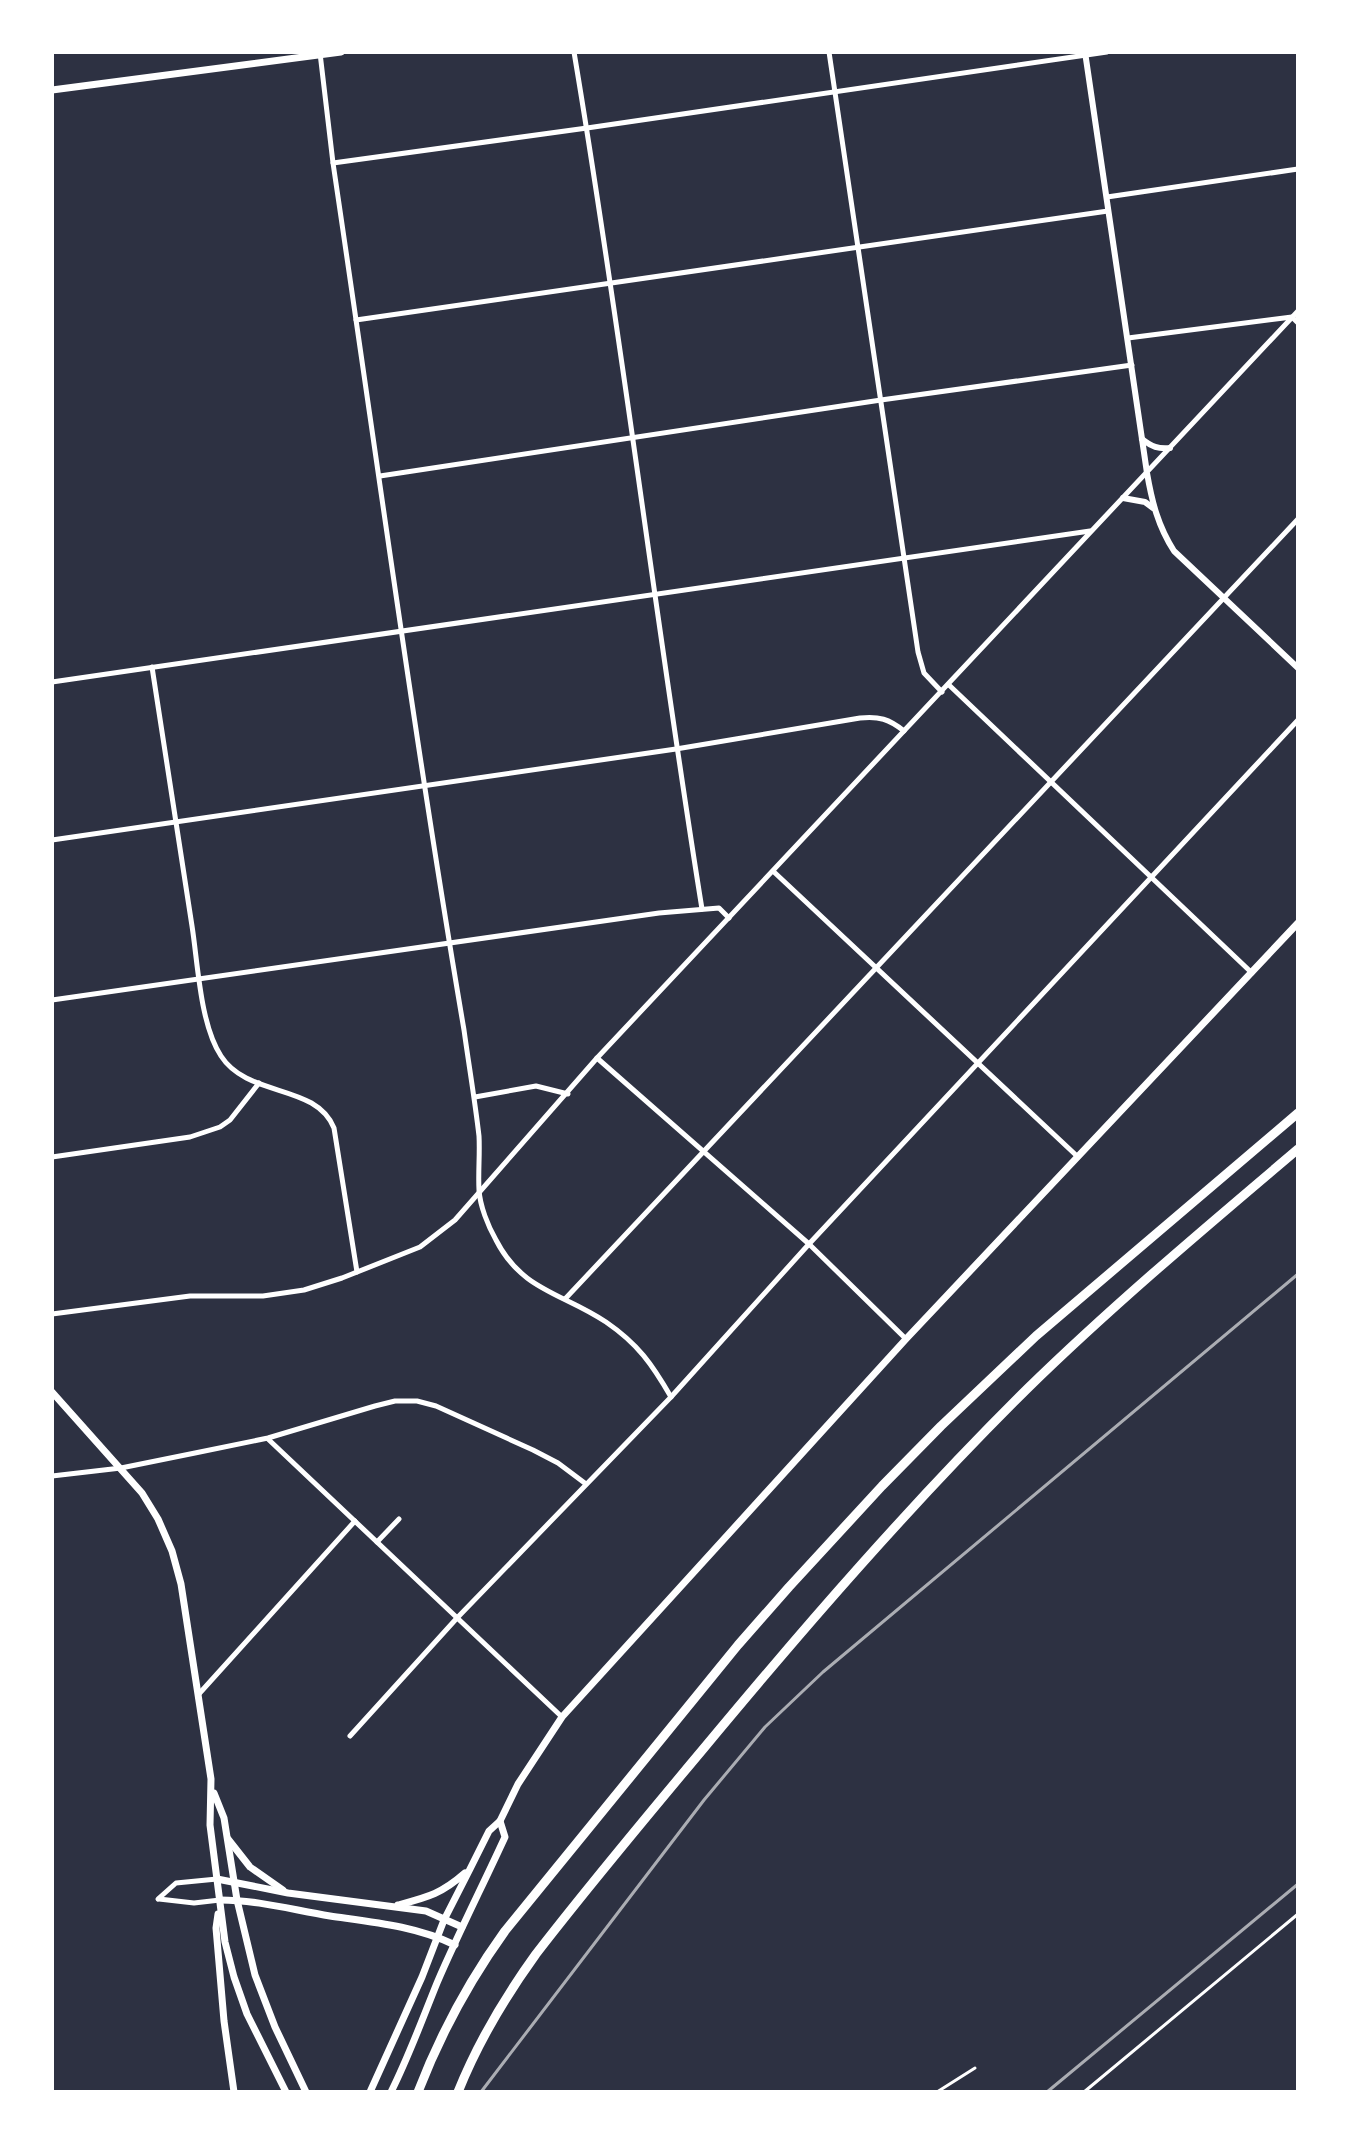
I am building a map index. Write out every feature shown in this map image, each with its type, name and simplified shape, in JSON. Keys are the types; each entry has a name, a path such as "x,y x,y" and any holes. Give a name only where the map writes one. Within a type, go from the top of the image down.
{"highway":[{"path":"418,2092 442,2035 491,1950 789,1587 882,1486 1009,1361 1298,1113"},
{"path":"458,2092 498,2012 554,1930 805,1626 925,1494 1028,1389 1132,1292 1298,1149"}],"main road":[{"path":"52,90 341,52"},
{"path":"370,2092 404,2020 444,1920 489,1831 500,1821 523,1775 562,1717 906,1339 1298,923"},
{"path":"52,1392 142,1493 172,1551 181,1584 212,1788 210,1825 225,1942 247,2014 286,2092"},
{"path":"212,1788 224,1818 237,1900 263,1997 306,2092"},
{"path":"391,2092 462,1927 505,1837 500,1821"},
{"path":"227,1838 250,1867 288,1893"},
{"path":"393,1907 445,1890 470,1869"},
{"path":"217,1879 288,1893 426,1911 462,1927"},
{"path":"220,1900 237,1900 395,1925 438,1936 455,1945"},
{"path":"220,1900 216,1928 234,2092"}],"street":[{"path":"574,52 702,909"},
{"path":"829,52 918,652 924,673 942,693"},
{"path":"333,163 1107,52"},
{"path":"320,53 333,163 425,786 475,1097 480,1150 479,1193 495,1240 520,1274 537,1287 603,1320 641,1350 671,1397"},
{"path":"1085,54 1147,473 1162,532 1174,551 1298,668"},
{"path":"1107,197 1298,169"},
{"path":"356,320 1108,211"},
{"path":"52,1314 190,1296 263,1296 304,1290 420,1247 455,1220 597,1058 1298,311"},
{"path":"1128,338 1292,317"},
{"path":"1292,317 1298,323"},
{"path":"380,476 1132,365"},
{"path":"1142,439 1158,449 1170,448"},
{"path":"1123,498 1145,502 1154,508"},
{"path":"565,1299 1298,519"},
{"path":"52,682 1091,531"},
{"path":"152,667 207,1022 216,1048 231,1070 239,1076 320,1107 330,1119 357,1272"},
{"path":"949,685 1252,973"},
{"path":"52,840 877,717 889,720 904,731"},
{"path":"350,1736 457,1618 671,1397 809,1244 1298,720"},
{"path":"774,872 1078,1157"},
{"path":"52,1000 702,909 719,908 729,918"},
{"path":"597,1058 809,1244 906,1339"},
{"path":"52,1157 190,1137 220,1127 230,1120 259,1083"},
{"path":"475,1097 536,1086 568,1094"},
{"path":"52,1476 121,1468 268,1438 395,1401 417,1401 436,1406 533,1450 558,1463 586,1484"},
{"path":"268,1438 562,1717"},
{"path":"377,1542 399,1519"},
{"path":"198,1695 355,1521"},
{"path":"217,1879 176,1883 158,1899 194,1903 220,1900"}],"lane":[{"path":"1084,2092 1298,1914"},
{"path":"937,2092 975,2068"}],"railway":[{"path":"481,2092 704,1800 765,1727 823,1672 1298,1274"},
{"path":"1047,2092 1298,1884"}]}
